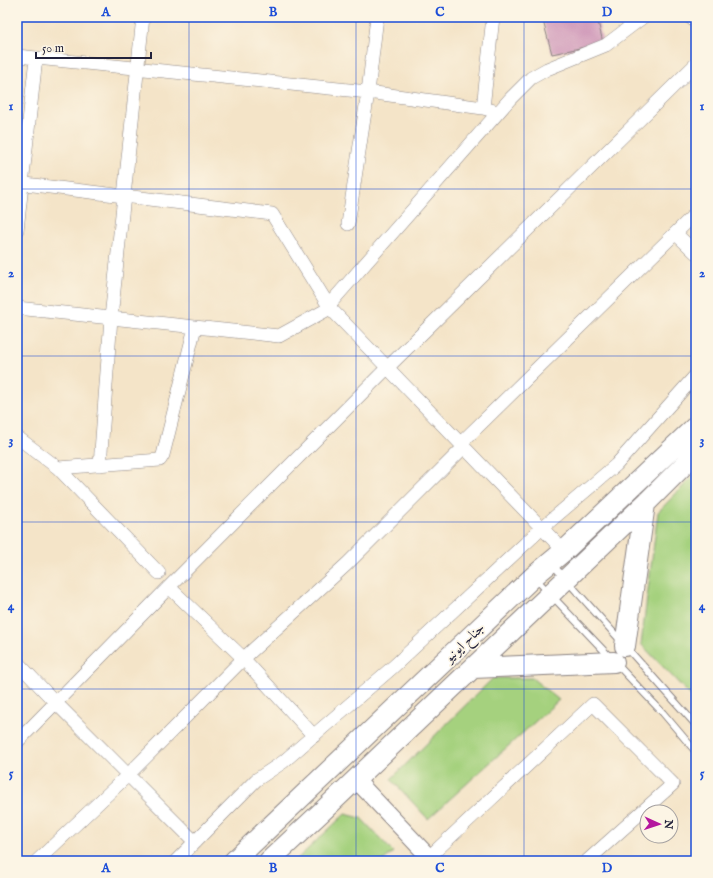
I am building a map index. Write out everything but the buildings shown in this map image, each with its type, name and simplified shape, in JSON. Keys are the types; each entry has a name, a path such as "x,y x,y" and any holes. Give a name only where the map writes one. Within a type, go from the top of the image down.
{"main road":[{"name":"جناح ایونیو","path":"234,861 534,576 696,426"},
{"name":"جناح ایونیو","path":"269,861 550,595 696,453"},
{"path":"473,668 620,654 645,504"}],"street":[{"path":"100,465 111,318 143,17"},
{"path":"348,224 368,92 377,17"},
{"path":"483,108 493,17"},
{"path":"17,308 279,336 329,307 498,112 531,78 546,69 606,45 643,17"},
{"path":"690,17 696,22"},
{"path":"17,56 368,92 483,108 498,112"},
{"path":"17,230 20,183 36,58"},
{"path":"17,742 387,368 696,64"},
{"path":"20,183 272,214 329,307 543,527 557,556"},
{"path":"37,861 128,775 243,659 347,564 463,445 696,213"},
{"path":"676,234 696,253"},
{"path":"58,468 160,460 163,455 195,327"},
{"path":"176,861 256,780 283,762 314,736 393,666 543,527 616,465 696,375"},
{"path":"17,437 58,468 159,573"},
{"path":"169,587 243,659 314,736"},
{"path":"17,662 195,842"},
{"path":"356,780 426,859 593,704 673,784 587,861"}],"lane":[{"path":"557,556 566,579 663,712 696,752"},
{"path":"534,576 550,595 620,654 696,725"}],"green space":[{"path":"696,473 696,701 641,644 658,512"},
{"path":"493,678 532,678 559,700 428,819 391,779"},
{"path":"345,814 361,818 393,852 383,861 295,861"}]}
